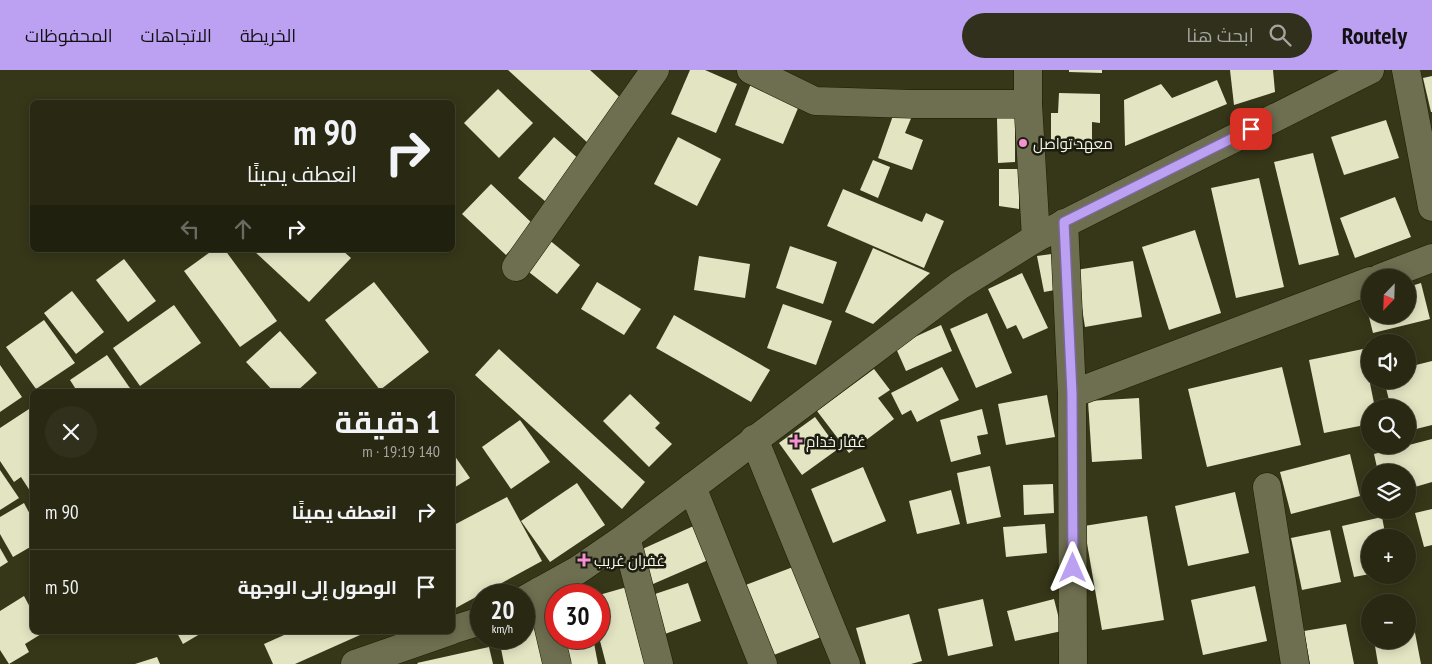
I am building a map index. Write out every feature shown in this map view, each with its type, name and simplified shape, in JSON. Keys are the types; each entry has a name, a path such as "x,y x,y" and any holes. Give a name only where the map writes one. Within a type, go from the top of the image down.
{"street":[{"path":"516,267 655,70"},
{"path":"751,70 815,101 1028,104"},
{"path":"1028,70 1028,104 1036,238"},
{"path":"535,593 578,570 626,537 959,286 1064,222 1370,70"},
{"path":"1406,70 1432,207"},
{"path":"1064,222 1072,394 1073,664"},
{"path":"1403,269 1432,258"},
{"path":"1072,394 1361,284"},
{"path":"754,439 846,664"},
{"path":"692,487 763,664"},
{"path":"1267,487 1295,664"},
{"path":"626,537 659,664"},
{"path":"535,603 557,664"},
{"path":"455,630 470,624"},
{"path":"355,664 442,634"}],"building":[{"path":"508,70 590,70 626,103 589,144"},
{"path":"690,70 705,70 737,84 716,133 671,114"},
{"path":"1069,70 1102,70 1102,73 1069,72"},
{"path":"1230,70 1273,70 1275,92 1234,105"},
{"path":"1432,76 1432,112 1431,112 1423,78"},
{"path":"1217,80 1227,104 1125,146 1124,100 1161,84 1172,98"},
{"path":"752,81 801,101 783,144 735,125"},
{"path":"498,89 533,123 499,158 464,123"},
{"path":"1059,93 1100,94 1100,123 1092,122 1092,146 1051,144 1051,113 1058,113"},
{"path":"895,110 912,116 905,133 923,140 912,170 878,158"},
{"path":"997,118 1015,118 1015,162 998,163"},
{"path":"1386,120 1399,158 1344,175 1331,137"},
{"path":"554,137 581,161 546,202 518,178"},
{"path":"678,137 721,159 697,206 654,184"},
{"path":"1313,153 1339,255 1299,265 1274,162"},
{"path":"873,160 890,167 878,198 860,190"},
{"path":"999,169 1019,169 1019,209 999,206"},
{"path":"1259,178 1284,287 1236,298 1211,188"},
{"path":"491,184 534,225 506,255 462,214"},
{"path":"843,189 922,222 926,213 944,221 924,268 827,226"},
{"path":"1395,197 1411,237 1355,258 1340,218"},
{"path":"1195,230 1221,313 1169,330 1142,247"},
{"path":"548,239 580,265 557,294 525,269"},
{"path":"790,246 837,262 823,304 776,288"},
{"path":"873,248 930,273 873,324 845,312"},
{"path":"210,252 226,252 277,321 240,347 184,271"},
{"path":"255,252 344,252 351,258 309,302"},
{"path":"1059,253 1066,288 1044,292 1037,256"},
{"path":"699,256 750,264 745,298 694,290"},
{"path":"124,259 156,301 128,322 96,280"},
{"path":"1133,261 1142,317 1085,327 1076,270"},
{"path":"1022,273 1048,328 1023,339 1016,325 1007,329 988,289"},
{"path":"374,282 429,352 379,389 325,320"},
{"path":"597,282 641,309 624,335 581,309"},
{"path":"1421,283 1430,319 1416,322 1416,285"},
{"path":"72,291 104,332 76,354 44,313"},
{"path":"783,304 832,321 816,365 767,348"},
{"path":"174,305 201,343 140,386 113,348"},
{"path":"987,313 1012,373 976,388 950,329"},
{"path":"674,315 770,370 751,402 656,348"},
{"path":"44,320 75,363 36,389 6,347"},
{"path":"1371,324 1410,324 1373,333"},
{"path":"941,325 952,351 906,371 895,346"},
{"path":"280,331 317,373 299,389 271,389 246,362"},
{"path":"499,349 645,482 622,509 475,375"},
{"path":"1361,349 1361,389 1371,389 1373,399 1361,399 1361,426 1324,433 1309,360"},
{"path":"107,355 131,389 76,389 70,380"},
{"path":"1432,361 1432,425 1416,429 1416,399 1389,399 1386,389 1416,389 1416,365"},
{"path":"0,365 22,397 0,412"},
{"path":"942,367 959,400 917,422 911,410 902,415 891,393"},
{"path":"1282,367 1301,445 1207,467 1188,389"},
{"path":"874,369 890,390 878,398 894,419 849,453 817,411"},
{"path":"630,394 660,423 655,428 672,444 649,467 603,421"},
{"path":"1047,395 1055,437 1006,445 998,404"},
{"path":"1139,398 1142,459 1092,462 1088,401"},
{"path":"29,409 30,491 21,477 14,482 0,461 0,428"},
{"path":"982,409 988,434 977,436 981,454 951,462 940,420"},
{"path":"815,417 838,449 802,475 779,443"},
{"path":"520,420 550,462 511,489 482,447"},
{"path":"1432,439 1432,482 1416,487 1416,464 1376,464 1374,454 1416,454 1416,443"},
{"path":"1350,454 1360,496 1291,514 1280,472"},
{"path":"455,456 470,478 455,487"},
{"path":"990,466 1001,517 967,524 957,473"},
{"path":"863,467 886,521 833,543 811,489"},
{"path":"0,470 19,498 0,510"},
{"path":"577,483 605,525 550,562 521,521"},
{"path":"1053,484 1054,513 1024,515 1023,485"},
{"path":"951,490 960,524 917,534 909,501"},
{"path":"1235,492 1249,553 1188,566 1175,506"},
{"path":"507,497 542,561 500,584 470,584 470,600 455,608 455,524"},
{"path":"24,503 30,514 30,547 13,557 0,534 0,517"},
{"path":"1432,509 1432,545 1424,547 1416,513"},
{"path":"1147,516 1164,620 1102,630 1084,526"},
{"path":"1373,519 1382,519 1384,529 1361,529 1361,576 1354,577 1342,526"},
{"path":"698,524 713,558 653,584 638,551"},
{"path":"1045,524 1047,553 1006,557 1003,527"},
{"path":"1330,530 1341,582 1302,590 1291,538"},
{"path":"0,548 8,562 0,567"},
{"path":"793,567 821,637 771,656 743,586"},
{"path":"688,583 701,621 662,635 649,596"},
{"path":"1255,586 1267,641 1203,655 1191,600"},
{"path":"627,587 649,664 606,664 602,649 610,649 610,592"},
{"path":"24,596 30,607 30,634 41,634 25,644 29,652 9,664 0,650 0,611"},
{"path":"983,599 993,646 948,656 938,609"},
{"path":"1054,599 1062,631 1015,641 1007,611"},
{"path":"535,611 546,664 504,664 501,649 535,649"},
{"path":"909,614 922,661 911,664 866,664 856,628"},
{"path":"1346,624 1354,664 1310,664 1304,631"},
{"path":"178,634 200,634 183,644"},
{"path":"286,634 362,634 295,664 273,664 264,644"},
{"path":"1416,638 1421,664 1378,664 1376,649 1416,649"},
{"path":"480,649 489,649 493,664 418,664"},
{"path":"561,649 595,649 598,664 564,664"},
{"path":"157,657 160,664 135,664"}],"place":[{"name":"معهد تواصل","path":"1023,143"},
{"name":"غفار خدام","path":"796,441"},
{"name":"غفران غريب","path":"584,560"}],"route":[{"path":"1073,568 1072,394 1064,222 1251,129"}]}
